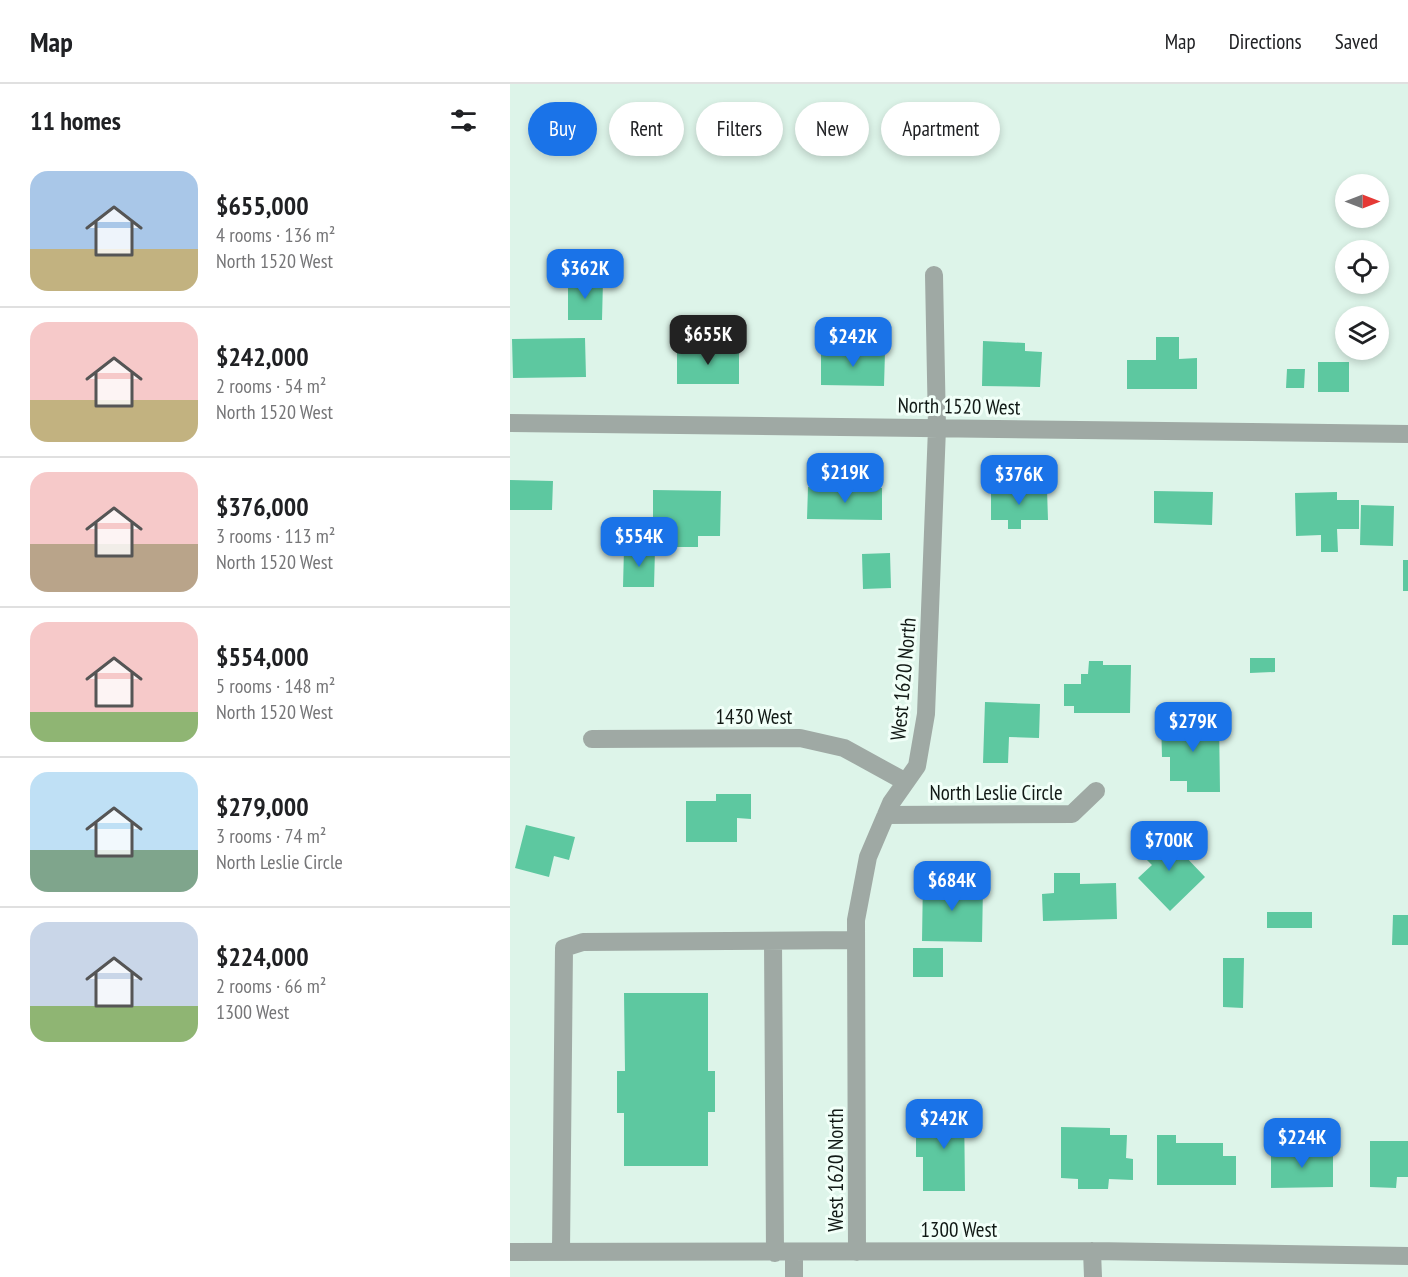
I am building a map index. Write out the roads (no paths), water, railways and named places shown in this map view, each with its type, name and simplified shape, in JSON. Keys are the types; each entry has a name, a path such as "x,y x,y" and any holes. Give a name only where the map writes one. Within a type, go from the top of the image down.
{"street":[{"name":"West 1620 North","path":"857,1252 856,920 868,857 886,815 917,766 926,714 937,428 934,275"},
{"name":"North 1520 West","path":"510,423 1408,434"},
{"name":"1430 West","path":"592,739 800,738 844,748 906,782"},
{"name":"North Leslie Circle","path":"886,815 1072,814 1096,791"},
{"path":"773,940 775,1253"},
{"path":"561,1251 564,948 583,942 856,940"},
{"path":"1092,1251 1093,1277"},
{"name":"1300 West","path":"510,1252 1092,1251 1408,1256"},
{"path":"794,1253 794,1277"}]}
